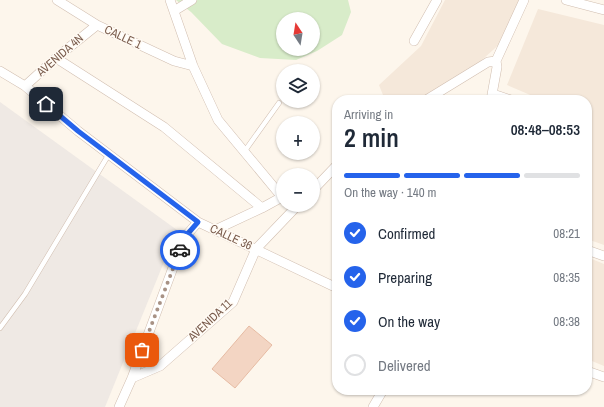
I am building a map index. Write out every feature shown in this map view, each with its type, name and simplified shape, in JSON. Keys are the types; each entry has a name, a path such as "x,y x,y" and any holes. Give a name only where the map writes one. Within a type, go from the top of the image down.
{"street":[{"name":"CALLE 1","path":"58,0 96,25 174,61 193,66"},
{"path":"170,0 193,66 218,120 276,190"},
{"path":"174,10 192,0"},
{"path":"414,41 437,0"},
{"path":"492,95 497,66 496,61 524,0"},
{"path":"566,0 604,10"},
{"name":"AVENIDA 4N","path":"24,86 96,25"},
{"path":"56,58 164,127 262,208"},
{"path":"434,95 488,62 496,61"},
{"name":"CALLE 36","path":"0,71 24,86 78,131 198,222 332,286"},
{"path":"320,183 332,170"},
{"path":"215,230 276,200"},
{"name":"AVENIDA 11","path":"132,378 160,366 233,302 256,249 290,212"},
{"path":"119,407 132,378 184,238 198,222"},
{"path":"592,252 604,256"},
{"path":"592,373 604,377"},
{"path":"373,407 380,395"}],"lane":[{"path":"244,152 276,107"},
{"path":"0,328 25,294 109,154"}],"shaded area":[{"path":"445,0 519,0 513,22 503,41 473,68 429,95 383,95 379,85 421,46"},
{"path":"538,9 604,25 604,245 592,241 592,95 530,95 507,85"},
{"path":"0,102 177,230 105,407 0,407"},
{"path":"592,259 604,264 604,366 592,361"}],"green space":[{"path":"176,0 348,0 351,12 342,35 320,49 320,12 276,12 276,56 305,56 296,60 260,58 222,44 191,12"}],"building":[{"path":"249,326 272,345 235,388 212,369"}],"way so far":[{"path":"142,350 180,250"}],"route":[{"path":"46,104 78,131 198,222 184,238 180,250"}]}
